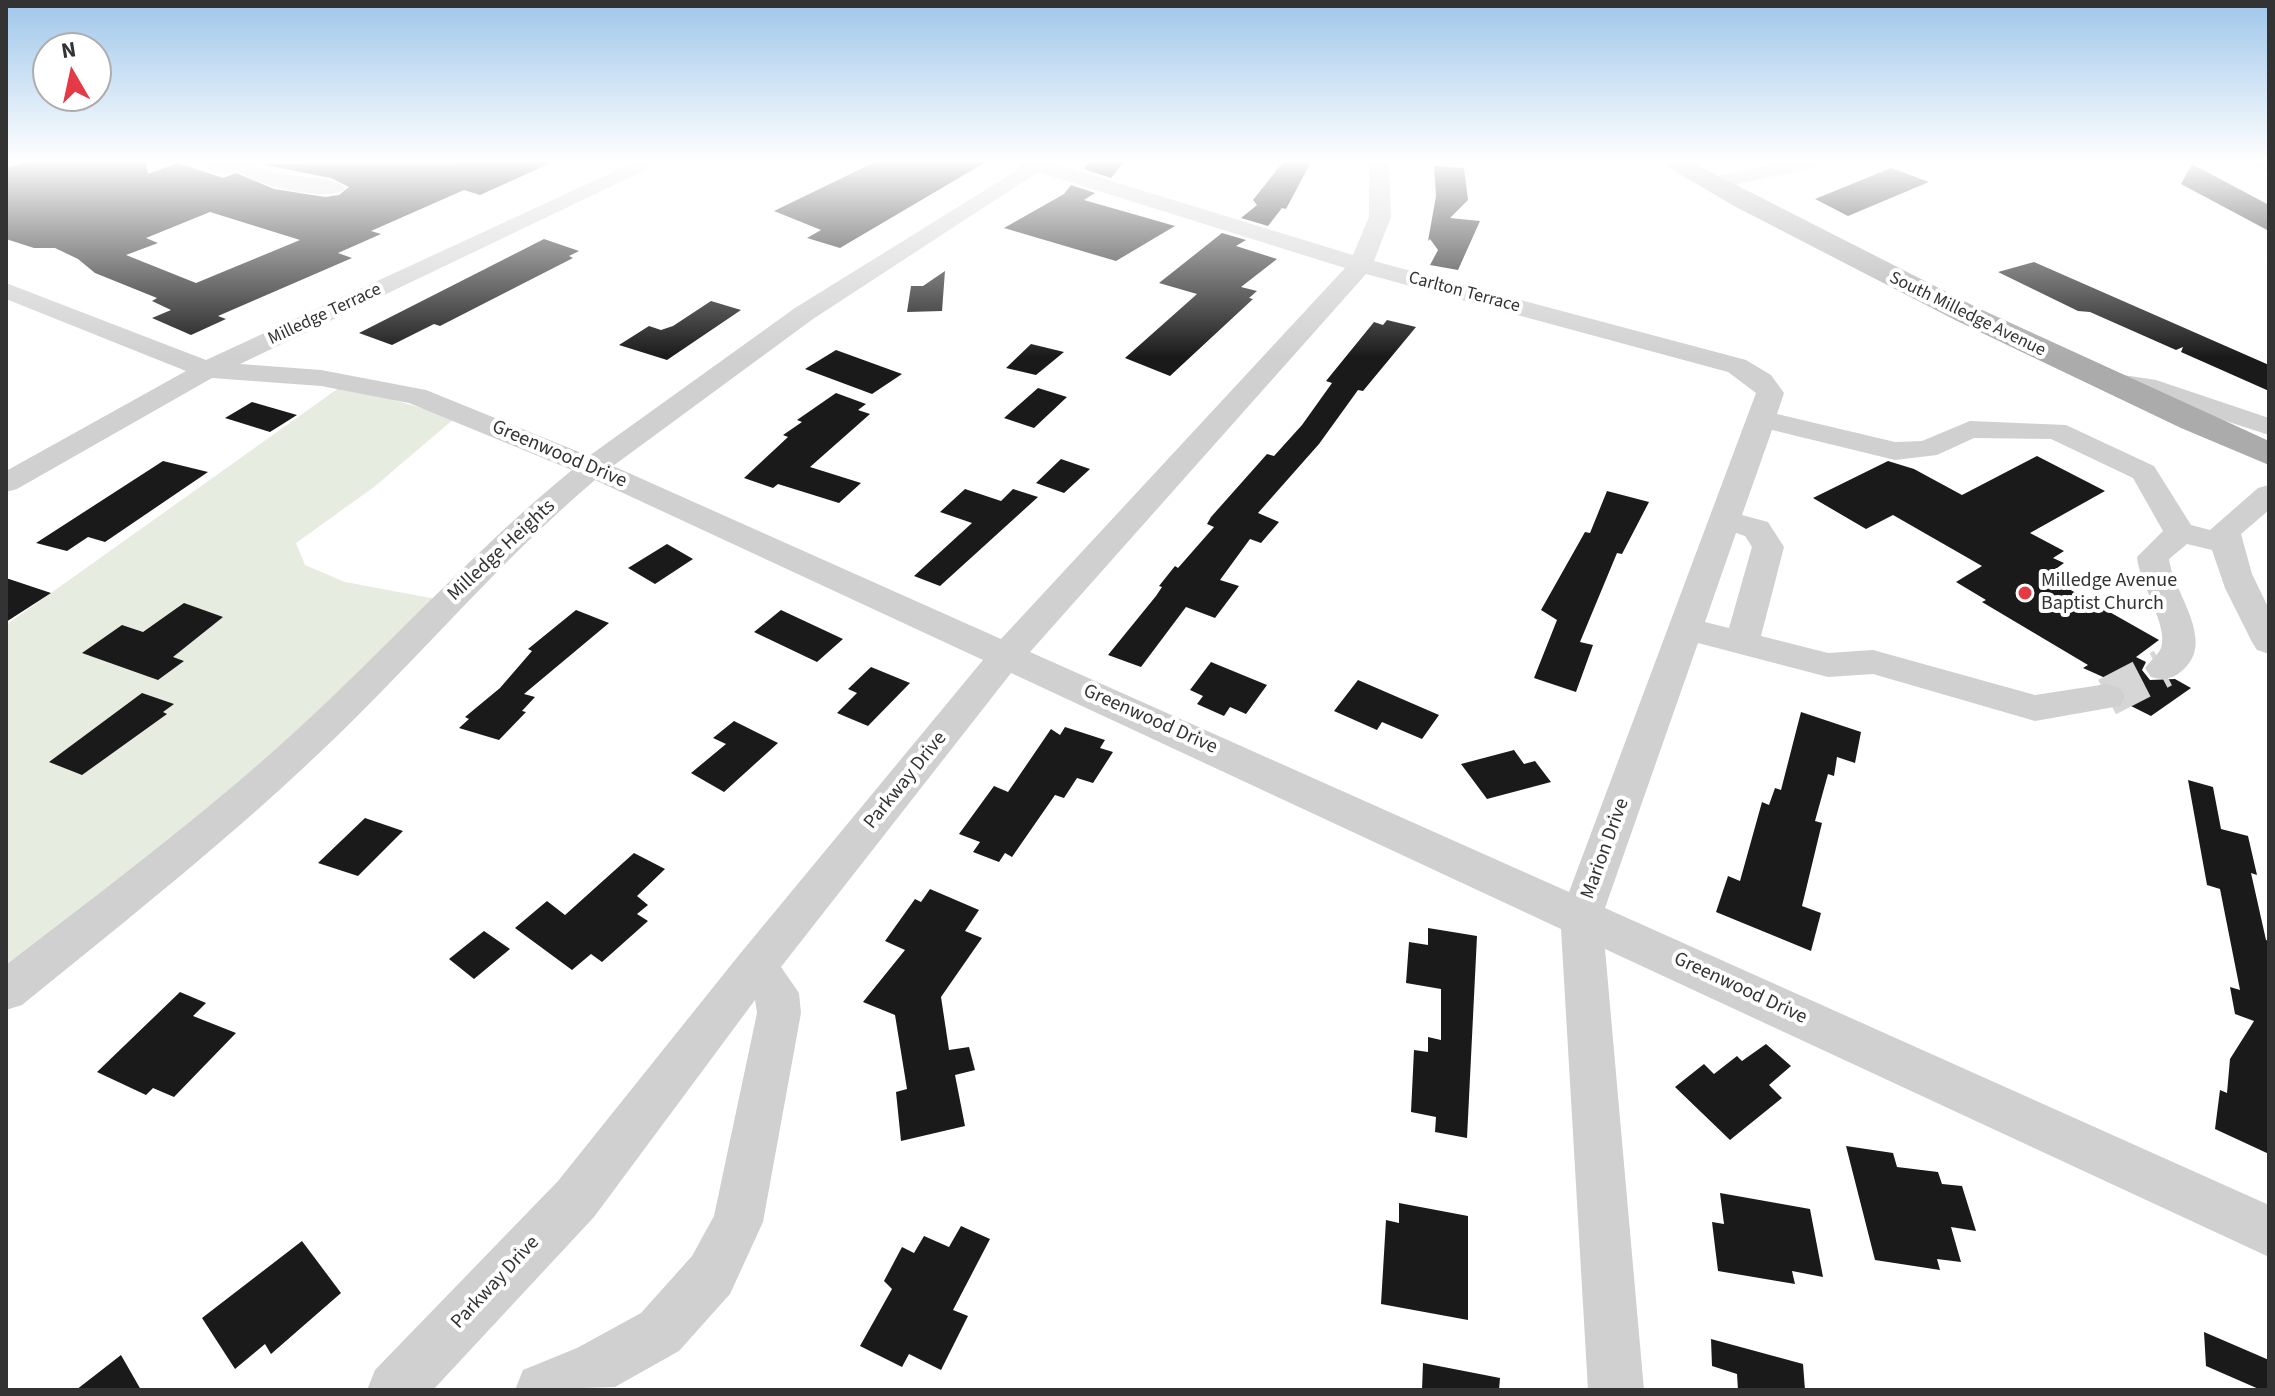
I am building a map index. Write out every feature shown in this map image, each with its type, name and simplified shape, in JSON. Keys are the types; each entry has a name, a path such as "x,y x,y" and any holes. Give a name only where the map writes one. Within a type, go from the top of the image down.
{"main road":[{"name":"South Milledge Avenue","path":"1793,227 1866,266 2103,380 2269,454"}],"street":[{"name":"Milledge Terrace","path":"6,483 207,370 513,227"},
{"name":"Milledge Heights","path":"6,991 214,826 324,727 496,554 593,468 888,255 932,227"},
{"name":"Carlton Terrace","path":"1240,227 1361,265 1737,366 1761,400 1895,451 1927,449 1970,429 2056,431 2144,472 2179,532"},
{"name":"Parkway Drive","path":"395,1390 576,1199 754,968 1007,655 1361,265 1376,227"},
{"name":"Greenwood Drive","path":"6,290 207,370 321,378 416,396 593,468 2269,1231"},
{"path":"2103,380 2146,386 2269,427"},
{"name":"Marion Drive","path":"1616,1390 1581,916 1725,520 1761,400"},
{"path":"2269,494 2225,531 2226,544 2243,589 2269,642"},
{"path":"1725,520 1757,529 1768,547 1742,642"},
{"path":"2163,668 2176,657 2180,634 2159,592 2153,557 2160,548 2174,541 2179,532 2226,544"},
{"path":"1686,628 1828,665 1873,662 2035,708 2107,697"},
{"path":"543,1390 596,1368 660,1332 711,1275 738,1222 779,1013 777,993 754,968"}],"shaded area":[{"path":"343,385 455,418 374,487 296,543 305,565 345,582 436,599 334,704 164,851 6,970 6,625"}],"building":[{"path":"6,227 173,227 146,238 158,243 126,255 196,283 300,240 259,227 380,227 371,231 381,234 338,253 352,258 218,316 226,319 191,335 152,318 171,310 152,301 157,298 95,273 78,259 55,248 34,248 6,239"},
{"path":"814,227 875,227 840,248 807,238 821,230"},
{"path":"1006,227 1173,227 1116,261"},
{"path":"1430,227 1477,227 1458,270 1430,265 1438,250 1430,239 1428,241"},
{"path":"1222,233 1246,240 1236,246 1277,259 1241,287 1257,291 1249,298 1253,299 1170,376 1125,358 1197,294 1159,283"},
{"path":"544,239 579,251 569,256 573,258 440,326 434,324 392,345 359,333"},
{"path":"2034,262 2269,365 2269,391 2181,352 2183,347 2176,350 2090,312 2078,311 1998,272"},
{"path":"945,271 942,311 907,312 911,286 923,286"},
{"path":"711,301 741,310 667,360 619,345 649,326 661,330 673,326"},
{"path":"1387,320 1416,327 1363,391 1358,390 1319,444 1258,513 1279,522 1261,543 1250,539 1220,580 1239,586 1215,618 1186,607 1141,667 1108,655 1156,596 1162,587 1159,586 1175,566 1178,568 1214,527 1207,524 1211,517 1267,454 1274,456 1302,425 1332,383 1326,381 1374,322 1383,325"},
{"path":"1031,344 1064,352 1036,375 1006,368"},
{"path":"836,350 902,374 872,394 805,369"},
{"path":"1038,388 1067,397 1034,428 1004,418"},
{"path":"836,393 866,404 858,410 870,414 810,467 861,483 839,503 778,484 773,488 744,478 788,437 783,435 802,422 797,420"},
{"path":"252,402 297,415 270,432 225,418"},
{"name":"Milledge Avenue Baptist Church","path":"2037,456 2105,491 2030,533 2064,551 2053,558 2064,563 2046,576 2159,640 2136,657 2146,662 2142,670 2150,680 2175,679 2191,688 2151,716 2125,703 2128,696 2121,685 2083,668 2088,665 1982,602 1986,600 1956,582 1982,566 1893,515 1866,529 1813,498 1888,461 1914,469 1962,495"},
{"path":"1061,459 1090,469 1064,493 1036,483"},
{"path":"163,461 208,472 105,542 88,537 67,551 36,543"},
{"path":"965,489 1001,501 1013,489 1038,497 940,586 914,576 972,523 940,512"},
{"path":"1607,491 1649,502 1622,554 1617,553 1580,642 1593,645 1576,692 1534,678 1557,620 1541,610 1585,532 1590,533"},
{"path":"667,544 693,559 655,584 628,568"},
{"path":"6,578 51,593 6,622"},
{"path":"184,603 223,617 173,657 184,661 158,680 82,653 122,625 143,632"},
{"path":"576,610 609,623 524,694 535,697 522,711 526,712 499,740 459,728 469,719 465,717 500,688 532,651 528,649"},
{"path":"781,610 843,639 817,662 754,632"},
{"path":"1211,662 1267,685 1246,714 1230,707 1224,716 1197,704 1203,696 1190,690"},
{"path":"871,667 910,683 868,726 837,713 857,693 848,689"},
{"path":"1358,680 1439,715 1422,739 1382,722 1377,730 1334,711"},
{"path":"142,693 174,704 163,712 167,714 82,775 49,762"},
{"path":"1801,712 1861,732 1855,763 1837,757 1834,776 1828,774 1815,821 1822,823 1802,906 1821,913 1811,951 1716,912 1728,876 1740,881 1762,802 1769,805 1775,788 1781,790"},
{"path":"734,721 778,743 724,792 691,773 726,744 713,738"},
{"path":"1065,727 1105,740 1100,748 1113,752 1093,783 1077,778 1064,798 1055,795 1012,857 1005,853 999,862 973,852 980,842 959,834 994,786 1008,792 1051,729 1060,735"},
{"path":"1514,750 1524,764 1535,761 1551,782 1487,799 1461,764"},
{"path":"2188,780 2213,787 2221,829 2248,836 2257,875 2251,873 2266,940 2269,941 2269,1154 2215,1129 2220,1090 2227,1093 2230,1059 2254,1021 2235,1014 2230,987 2240,990 2220,889 2207,885"},
{"path":"365,818 403,831 358,876 318,863"},
{"path":"634,853 665,869 637,896 648,905 637,914 648,921 602,962 591,954 572,970 515,928 547,901 565,915"},
{"path":"930,889 979,910 965,931 982,938 941,997 949,1050 969,1047 975,1070 955,1075 965,1126 901,1141 896,1092 907,1089 895,1015 863,1002 905,950 885,941 915,899 921,902"},
{"path":"1428,928 1477,936 1467,1138 1435,1132 1436,1117 1411,1112 1414,1050 1428,1052 1428,1037 1441,1040 1441,989 1406,983 1409,942 1428,945"},
{"path":"484,931 510,949 474,979 449,959"},
{"path":"180,992 206,1003 193,1016 236,1033 174,1097 153,1088 146,1095 97,1072"},
{"path":"1766,1044 1791,1066 1769,1085 1782,1098 1730,1140 1675,1087 1704,1064 1714,1074 1737,1056 1742,1061"},
{"path":"1846,1146 1893,1153 1897,1167 1938,1172 1942,1184 1962,1186 1976,1231 1951,1227 1961,1262 1937,1259 1940,1270 1875,1260"},
{"path":"1720,1193 1810,1209 1823,1277 1792,1271 1795,1284 1718,1271 1712,1222 1724,1224"},
{"path":"1399,1203 1468,1216 1468,1320 1381,1304 1386,1220 1399,1223"},
{"path":"961,1226 990,1239 953,1310 968,1316 941,1370 909,1354 902,1367 860,1346 892,1289 884,1281 902,1247 914,1253 924,1236 949,1247"},
{"path":"302,1241 341,1293 271,1354 265,1344 235,1369 202,1318"},
{"path":"2204,1332 2269,1360 2269,1390 2261,1390 2206,1366"},
{"path":"1711,1339 1803,1364 1805,1390 1738,1390 1737,1374 1712,1366"},
{"path":"121,1355 141,1390 76,1390"},
{"path":"1423,1363 1500,1378 1499,1390 1422,1390"}],"tunnel":[{"path":"2107,697 2163,668"}],"place":[{"name":"Milledge Avenue Baptist Church","path":"2025,593"}]}
